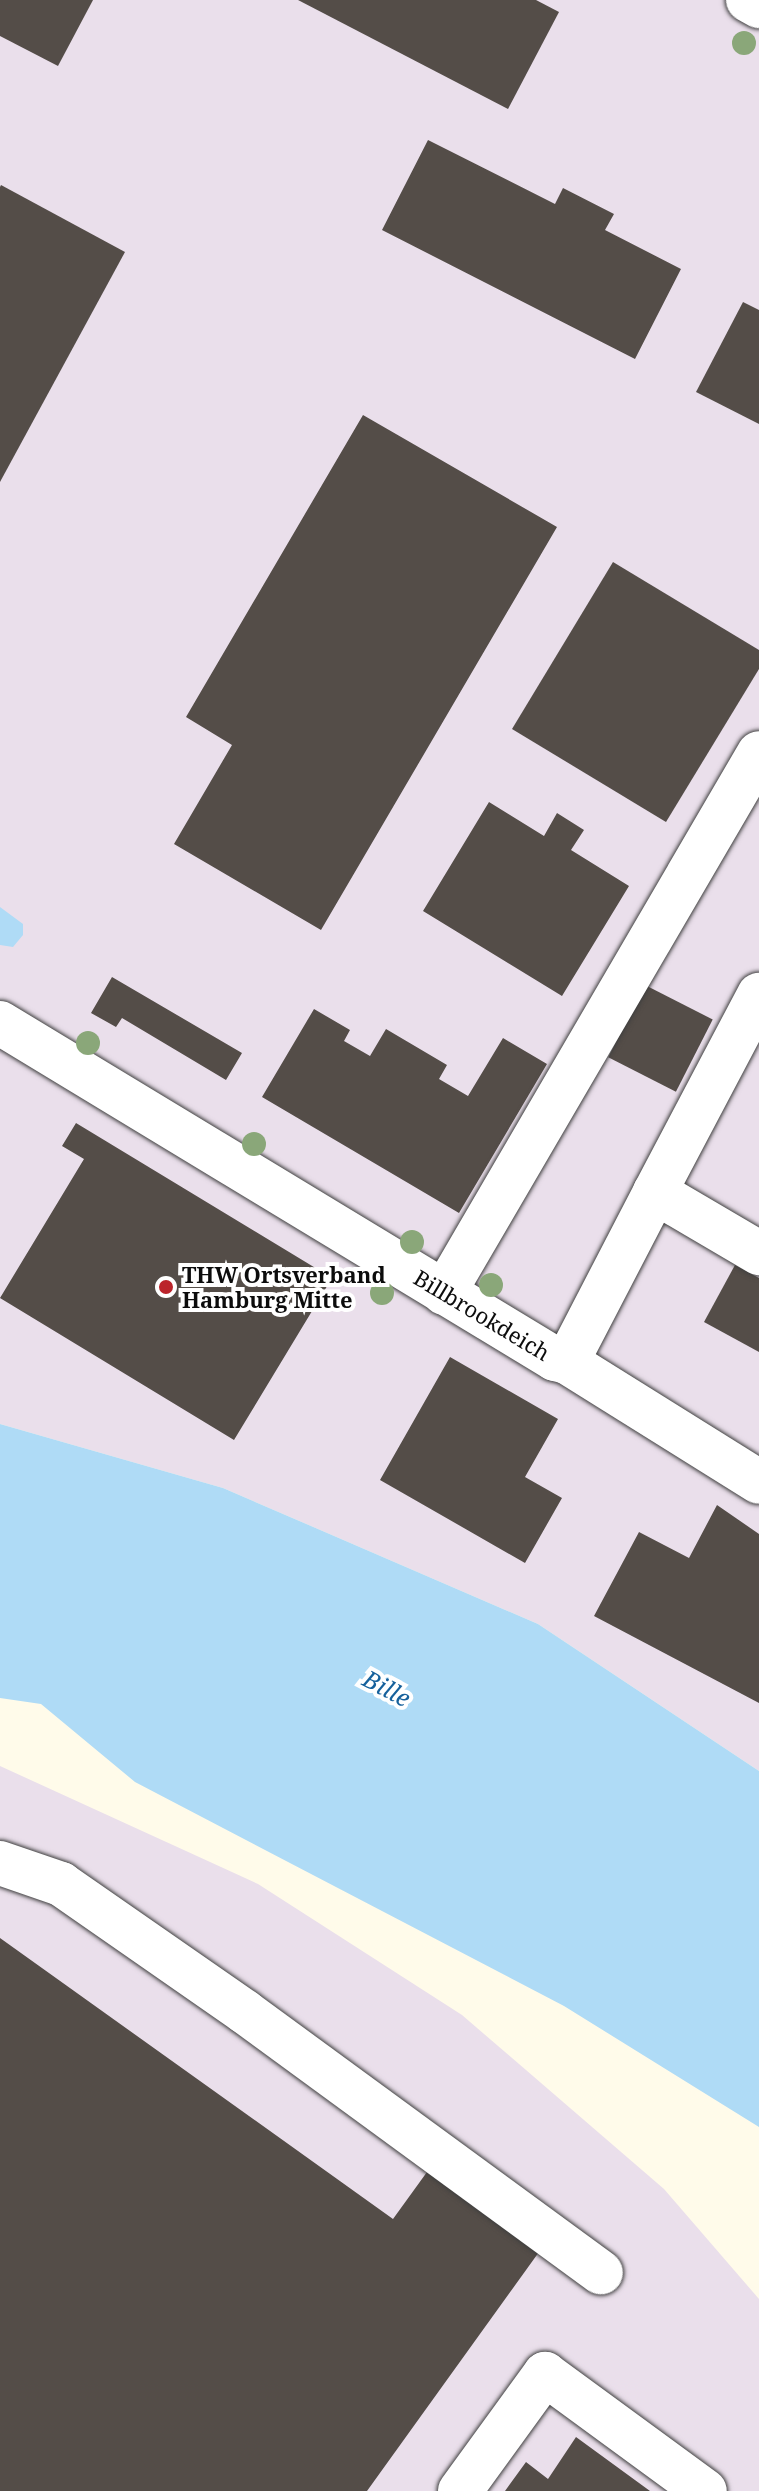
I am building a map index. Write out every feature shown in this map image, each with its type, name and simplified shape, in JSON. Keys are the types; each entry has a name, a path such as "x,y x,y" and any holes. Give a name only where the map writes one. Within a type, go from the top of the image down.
{"street":[{"path":"748,0 759,6"},
{"path":"444,1293 759,753"},
{"path":"567,1362 759,995"},
{"name":"Billbrookdeich","path":"0,1023 444,1293 555,1359 567,1362 757,1477"},
{"path":"655,1192 759,1253"},
{"path":"0,1863 61,1884 258,2021 601,2273"},
{"path":"460,2491 545,2374 705,2491"}],"shaded area":[{"path":"0,0 759,0 759,1771 538,1624 223,1488 0,1424"},
{"path":"0,1766 258,1884 462,2015 664,2189 759,2299 759,2491 0,2491"}],"water":[{"path":"0,907 23,924 23,935 13,947 0,945"},
{"name":"Bille","path":"0,1424 223,1488 538,1624 759,1771 759,2127 564,2006 135,1782 41,1704 0,1698"}],"building":[{"path":"0,0 93,0 58,66 0,36"},
{"path":"298,0 536,0 559,12 508,109"},
{"path":"428,140 555,204 563,188 614,214 605,230 681,269 635,359 382,230"},
{"path":"0,187 125,252 0,482"},
{"path":"743,302 759,310 759,424 696,392"},
{"path":"363,415 557,527 321,930 174,844 232,745 186,717"},
{"path":"613,562 759,650 759,669 666,822 512,729"},
{"path":"489,802 544,836 557,813 584,830 571,850 629,886 562,996 423,911"},
{"path":"112,977 242,1053 226,1080 122,1018 116,1027 91,1013"},
{"path":"645,985 713,1020 676,1092 608,1057"},
{"path":"314,1009 350,1030 344,1041 370,1056 386,1029 447,1065 439,1079 468,1096 503,1038 547,1064 459,1213 262,1097"},
{"name":"THW Ortsverband Hamburg Mitte","path":"76,1123 332,1278 234,1440 0,1298 84,1159 62,1146"},
{"path":"735,1265 759,1278 759,1352 704,1322"},
{"path":"450,1357 558,1419 525,1477 562,1498 525,1563 380,1480"},
{"path":"717,1505 759,1534 759,1703 594,1616 639,1532 689,1558"},
{"path":"0,1938 393,2219 427,2172 539,2252 367,2491 0,2491"},
{"path":"576,2437 650,2491 505,2491 526,2462 548,2479"}],"place":[{"name":"THW Ortsverband Hamburg Mitte","path":"166,1287"}]}
